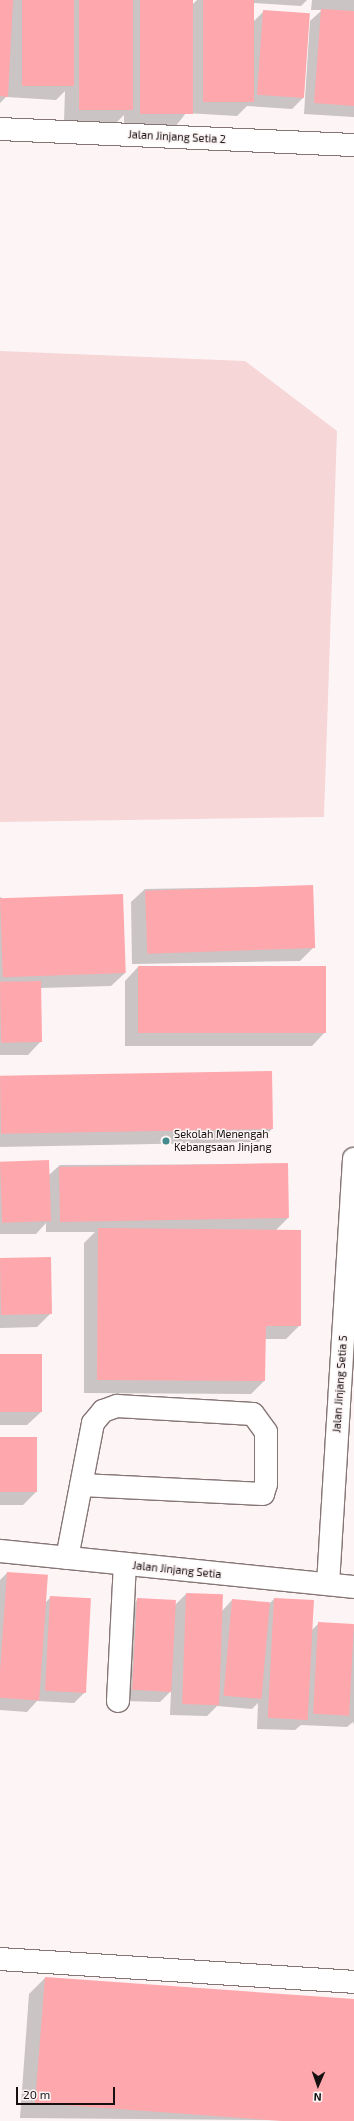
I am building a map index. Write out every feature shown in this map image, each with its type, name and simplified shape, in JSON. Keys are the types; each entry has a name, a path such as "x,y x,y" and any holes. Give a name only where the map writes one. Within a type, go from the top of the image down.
{"street":[{"name":"Jalan Jinjang Setia 2","path":"0,129 354,146"},
{"name":"Jalan Jinjang Setia 5","path":"328,1584 354,1159"},
{"path":"67,1558 93,1423 103,1410 117,1406 253,1414 266,1432 266,1484 263,1494 82,1485"},
{"name":"Jalan Jinjang Setia","path":"0,1551 125,1565 354,1587"},
{"path":"118,1701 125,1565"},
{"path":"0,1959 354,1982"}],"shaded area":[{"path":"0,351 245,361 337,431 324,817 0,822"}],"building":[{"path":"0,0 13,0 8,97 0,96"},
{"path":"22,0 74,0 74,86 22,86"},
{"path":"79,0 133,0 133,110 79,110"},
{"path":"140,0 193,0 193,114 140,114"},
{"path":"203,0 254,0 254,102 203,102"},
{"path":"321,9 354,11 354,106 314,103"},
{"path":"263,10 310,13 304,98 257,95"},
{"path":"313,885 315,948 147,954 145,891"},
{"path":"123,894 126,973 3,977 0,898"},
{"path":"138,966 326,966 326,1033 138,1033"},
{"path":"41,981 42,1042 1,1043 0,982"},
{"path":"272,1071 273,1129 1,1134 0,1076"},
{"path":"49,1160 51,1221 2,1223 0,1162"},
{"path":"288,1163 289,1218 60,1222 59,1167"},
{"path":"98,1228 301,1230 301,1326 266,1326 265,1381 97,1380"},
{"path":"51,1257 52,1314 1,1315 0,1258"},
{"path":"0,1354 42,1354 42,1412 0,1412"},
{"path":"0,1437 37,1437 37,1492 0,1492"},
{"path":"7,1572 48,1575 39,1701 0,1698 0,1672"},
{"path":"186,1593 223,1594 219,1705 182,1704"},
{"path":"50,1596 91,1598 86,1693 45,1691"},
{"path":"137,1598 176,1600 171,1692 132,1690"},
{"path":"274,1598 314,1600 308,1720 268,1718"},
{"path":"232,1599 270,1602 261,1699 224,1696"},
{"path":"318,1622 354,1624 349,1716 313,1714"},
{"path":"45,1977 354,1999 354,2121 282,2121 35,2103"}],"place":[{"name":"Sekolah Menengah Kebangsaan Jinjang","path":"166,1141"}]}
